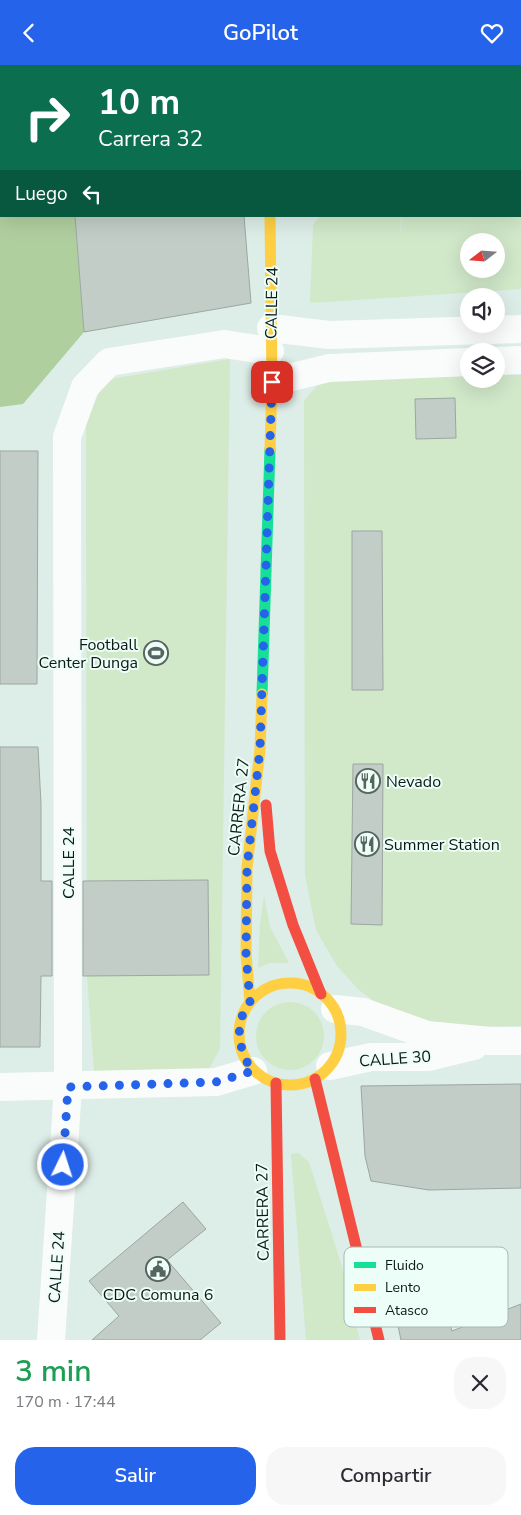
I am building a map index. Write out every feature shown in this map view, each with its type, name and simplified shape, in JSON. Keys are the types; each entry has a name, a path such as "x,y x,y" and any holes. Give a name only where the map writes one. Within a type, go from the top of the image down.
{"street":[{"name":"CALLE 24","path":"260,749 272,382 270,217"},
{"path":"270,339 329,335 521,329"},
{"name":"CALLE 24","path":"51,1340 68,1087 67,437 85,387 109,362 224,343 270,339"},
{"path":"505,361 521,360"},
{"path":"272,382 329,368 460,362"},
{"name":"CARRERA 27","path":"260,749 270,851 293,925 328,1001"},
{"name":"CARRERA 27","path":"250,1002 246,954 247,868 260,749"},
{"path":"0,1087 68,1087 216,1082 265,1077 296,1085 323,1073 339,1048 340,1028 328,1001 304,985 284,983 265,989 250,1002 240,1020 239,1039 245,1059 265,1077"},
{"name":"CALLE 30","path":"328,1001 428,1035 490,1041 521,1041"},
{"name":"CALLE 30","path":"323,1073 371,1057 429,1057 490,1041"},
{"path":"323,1073 359,1247"},
{"name":"CARRERA 27","path":"265,1077 280,1340"},
{"path":"376,1327 379,1340"}],"green space":[{"path":"0,217 75,217 84,332 23,404 0,407"},
{"path":"319,217 401,217 399,241 402,217 521,217 521,289 460,288 460,293 310,303 313,225"},
{"name":"Football Center Dunga","path":"230,359 220,1048 209,1069 94,1071 87,976 86,425 104,380"},
{"path":"505,375 521,375 521,1026 447,1027 386,1010 359,990 337,966 316,930 305,875 304,401 321,381 460,376 460,388 505,388"},
{"path":"264,896 270,927 289,963 269,963 258,968 260,925"},
{"path":"290,1002 303,1005 314,1012 321,1023 324,1036 321,1049 314,1060 303,1067 290,1070 277,1067 266,1060 259,1049 256,1036 259,1023 266,1012 277,1005"},
{"path":"298,1153 309,1162 344,1274 344,1327 357,1327 360,1340 306,1340 291,1154"}],"building":[{"path":"75,217 244,217 251,303 84,332"},
{"path":"455,398 456,438 416,439 415,399"},
{"path":"0,451 38,451 37,684 0,684"},
{"path":"352,531 382,531 383,690 352,690"},
{"path":"0,747 38,747 41,804 41,881 52,881 52,976 41,976 40,1047 0,1047"},
{"path":"353,764 383,764 382,925 351,924"},
{"path":"208,880 209,975 83,976 83,881"},
{"path":"521,1084 521,1188 429,1190 371,1181 365,1156 361,1086"},
{"path":"183,1202 206,1229 167,1260 221,1323 200,1340 92,1340 119,1316 89,1281"},
{"path":"521,1304 521,1340 401,1340 398,1327 451,1327 452,1331 462,1327 508,1327 508,1309"}],"traffic: fast":[{"path":"262,694 270,449"}],"traffic: slow":[{"path":"270,217 272,382 270,449"},
{"path":"250,1002 246,954 247,868 260,749 262,694"},
{"path":"290,983 309,987 326,998 337,1015 341,1034 337,1053 326,1070 309,1081 290,1085 271,1081 254,1070 243,1053 239,1034 243,1015 254,998 271,987 290,983"}],"traffic: jam":[{"path":"266,805 270,851 293,925 321,994"},
{"path":"315,1079 356,1247"},
{"path":"276,1083 280,1340"},
{"path":"376,1327 379,1340"}],"place":[{"name":"Football Center Dunga","path":"156,653"},
{"name":"Nevado","path":"368,781"},
{"name":"Summer Station","path":"367,844"},
{"name":"CDC Comuna 6","path":"158,1269"}],"route":[{"path":"63,1165 68,1087 216,1082 253,1071 245,1059 239,1039 240,1020 250,1002 246,954 247,868 260,749 272,382"}]}
